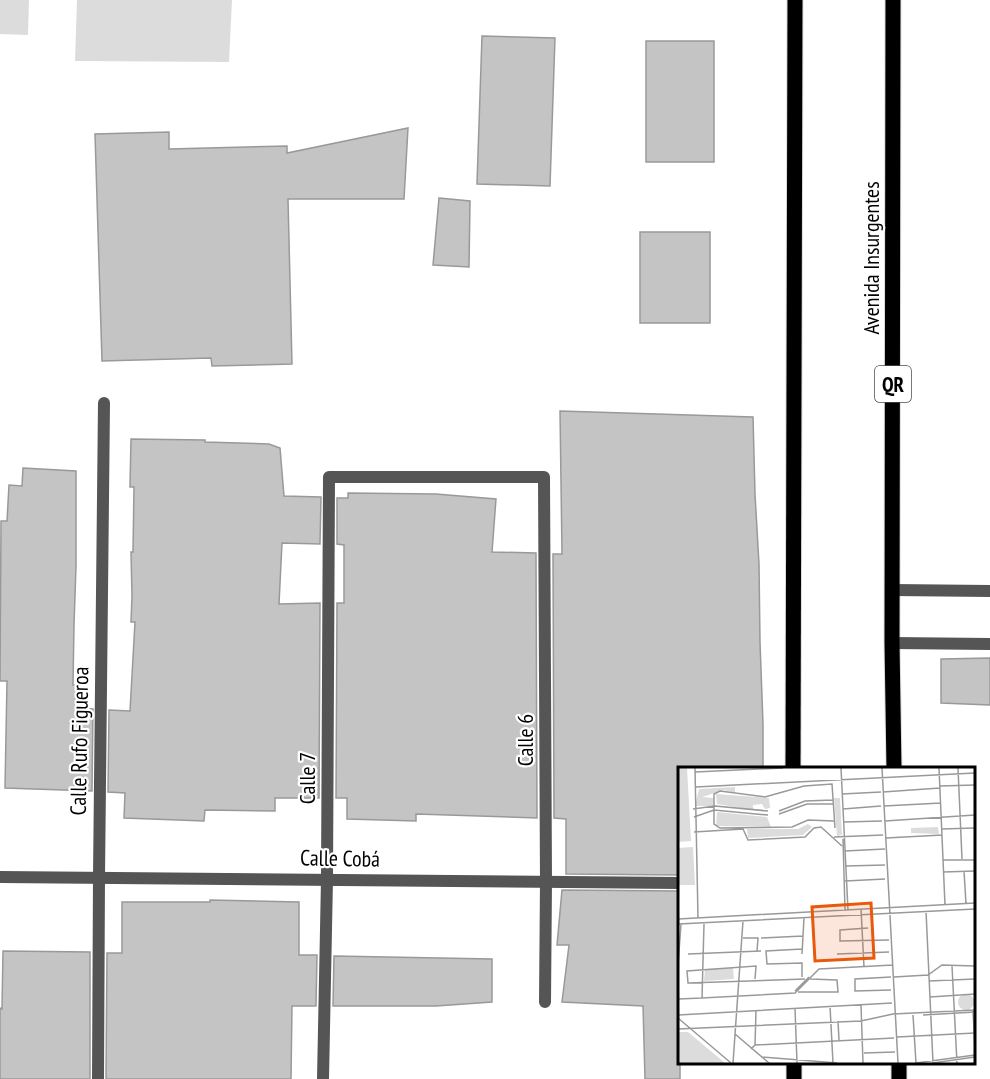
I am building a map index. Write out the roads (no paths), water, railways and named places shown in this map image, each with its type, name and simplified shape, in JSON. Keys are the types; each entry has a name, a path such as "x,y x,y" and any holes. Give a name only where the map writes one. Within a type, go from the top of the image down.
{"main road":[{"path":"793,767 795,0"},
{"name":"Avenida Insurgentes","path":"893,0 892,643 894,767"}],"street":[{"name":"Calle Rufo Figueroa","path":"98,1079 104,403"},
{"name":"Calle 6","path":"329,477 544,477 545,1002"},
{"name":"Calle 7","path":"323,1079 327,879 329,477"},
{"path":"892,590 990,591"},
{"path":"892,643 990,644"},
{"name":"Calle Cobá","path":"0,876 678,883"}]}
